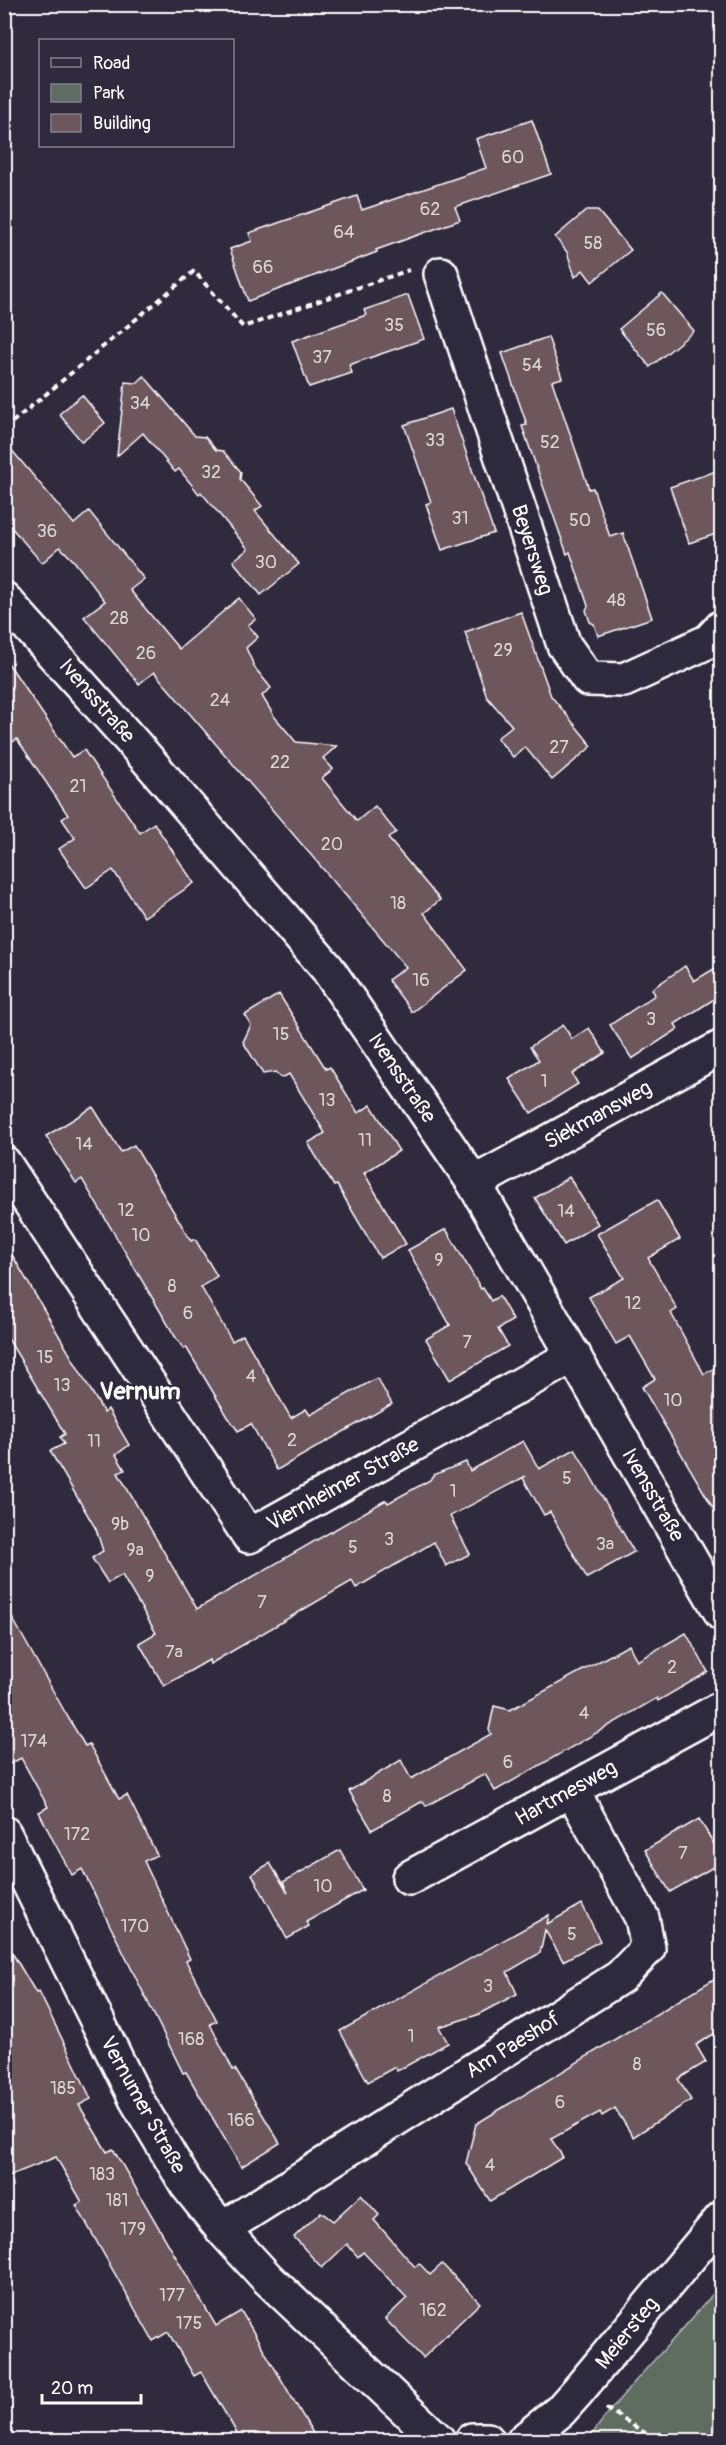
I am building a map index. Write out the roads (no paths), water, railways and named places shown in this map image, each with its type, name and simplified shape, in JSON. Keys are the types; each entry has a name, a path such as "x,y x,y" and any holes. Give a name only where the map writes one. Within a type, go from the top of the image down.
{"street":[{"name":"Beyersweg","path":"441,274 564,645 588,679 624,680 709,640 722,627"},
{"name":"Ivensstraße","path":"4,599 136,746 327,968 474,1183 722,1614"},
{"name":"Siekmansweg","path":"474,1183 722,1047"},
{"name":"Viernheimer Straße","path":"4,1163 249,1536 574,1355"},
{"name":"Hartmesweg","path":"410,1878 722,1708"},
{"name":"Am Paeshof","path":"222,2229 620,1977 648,1948 642,1918 572,1790"},
{"name":"Vernumer Straße","path":"4,1833 151,2127 188,2185 222,2229 316,2325 438,2440"},
{"name":"Meiersteg","path":"524,2440 560,2411 585,2384 722,2218"},
{"path":"472,2440 487,2440"}],"district":[{"name":"Vernum","path":"140,1391"}]}
